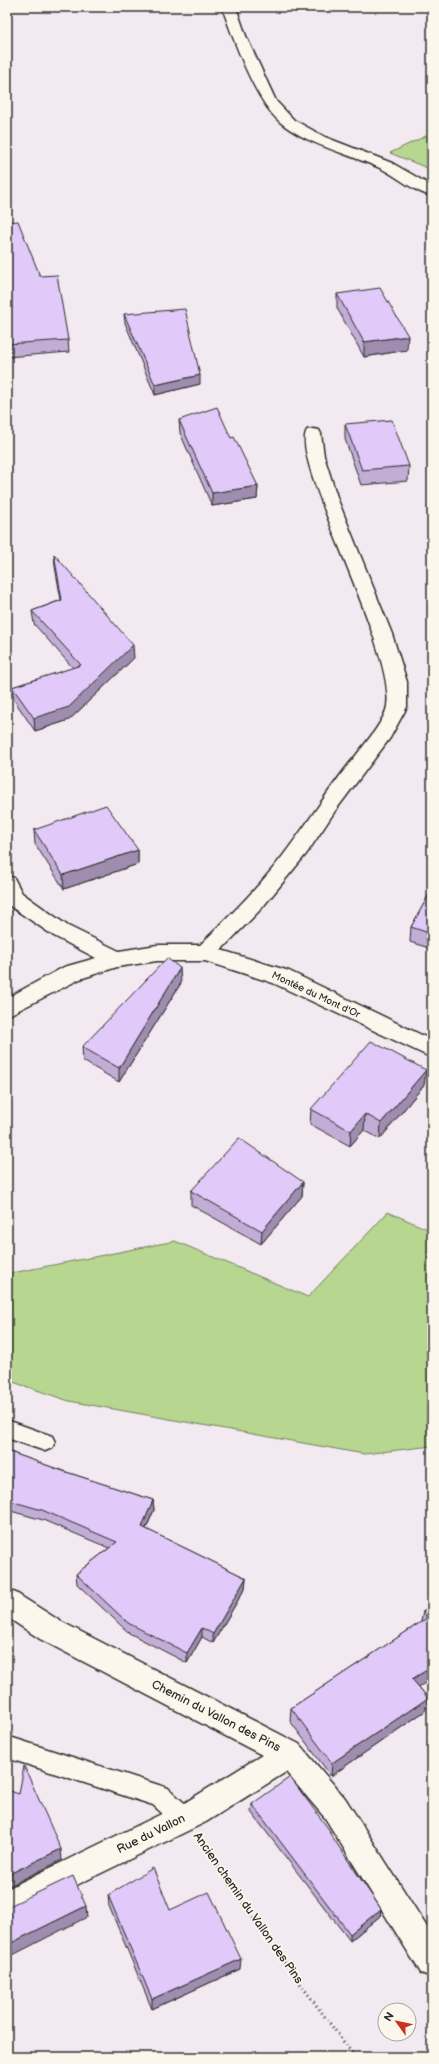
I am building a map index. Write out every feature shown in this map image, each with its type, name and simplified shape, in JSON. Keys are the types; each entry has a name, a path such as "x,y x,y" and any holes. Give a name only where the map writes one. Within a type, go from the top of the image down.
{"street":[{"path":"229,7 239,36 270,103 289,123 320,140 387,166 432,192"},
{"path":"205,953 254,904 300,848 328,806 383,733 397,707 397,682 383,634 330,500 315,456 313,434"},
{"path":"7,883 14,898 61,931 117,959"},
{"name":"Montée du Mont d'Or","path":"117,959 157,953 205,953 281,977 432,1050"},
{"path":"7,1008 72,973 117,959"},
{"name":"Chemin du Vallon des Pins","path":"7,1602 50,1630 289,1754 335,1808 432,1962"},
{"name":"Rue du Vallon","path":"7,1904 184,1818 289,1754"}],"lane":[{"path":"7,1429 45,1442"},
{"path":"7,1747 160,1796 184,1818"}],"path":[{"name":"Ancien chemin du Vallon des Pins","path":"184,1818 278,1954 355,2057"}],"green space":[{"path":"432,133 432,170 390,153"},
{"path":"388,1212 432,1231 432,1446 364,1454 69,1401 7,1380 7,1274 175,1241 308,1297"}],"building":[{"path":"18,221 40,276 57,275 68,340 7,344 7,222"},
{"path":"380,288 408,336 364,342 337,294"},
{"path":"185,309 200,375 155,385 124,314"},
{"path":"217,407 231,438 234,437 258,486 212,493 179,420"},
{"path":"392,420 409,466 362,470 345,424"},
{"path":"54,554 133,645 69,707 34,718 12,687 81,665 32,611 62,600"},
{"path":"106,805 138,850 63,875 34,830"},
{"path":"432,889 432,934 411,927"},
{"path":"167,958 180,968 119,1068 82,1047"},
{"path":"371,1041 426,1070 381,1123 365,1114 351,1131 311,1109"},
{"path":"239,1138 303,1182 262,1231 191,1191"},
{"path":"7,1451 153,1500 142,1527 246,1578 213,1634 202,1628 187,1653 128,1623 76,1574 117,1542 42,1510 7,1500"},
{"path":"432,1605 432,1667 412,1679 428,1698 332,1763 291,1708 427,1618 423,1611"},
{"path":"24,1766 61,1849 7,1875 7,1856 10,1842 7,1843 7,1790 19,1794"},
{"path":"290,1777 330,1831 329,1832 381,1909 350,1934 252,1804"},
{"path":"153,1868 170,1910 209,1892 241,1959 152,1999 108,1895"},
{"path":"73,1876 86,1906 7,1945 7,1907"}]}
